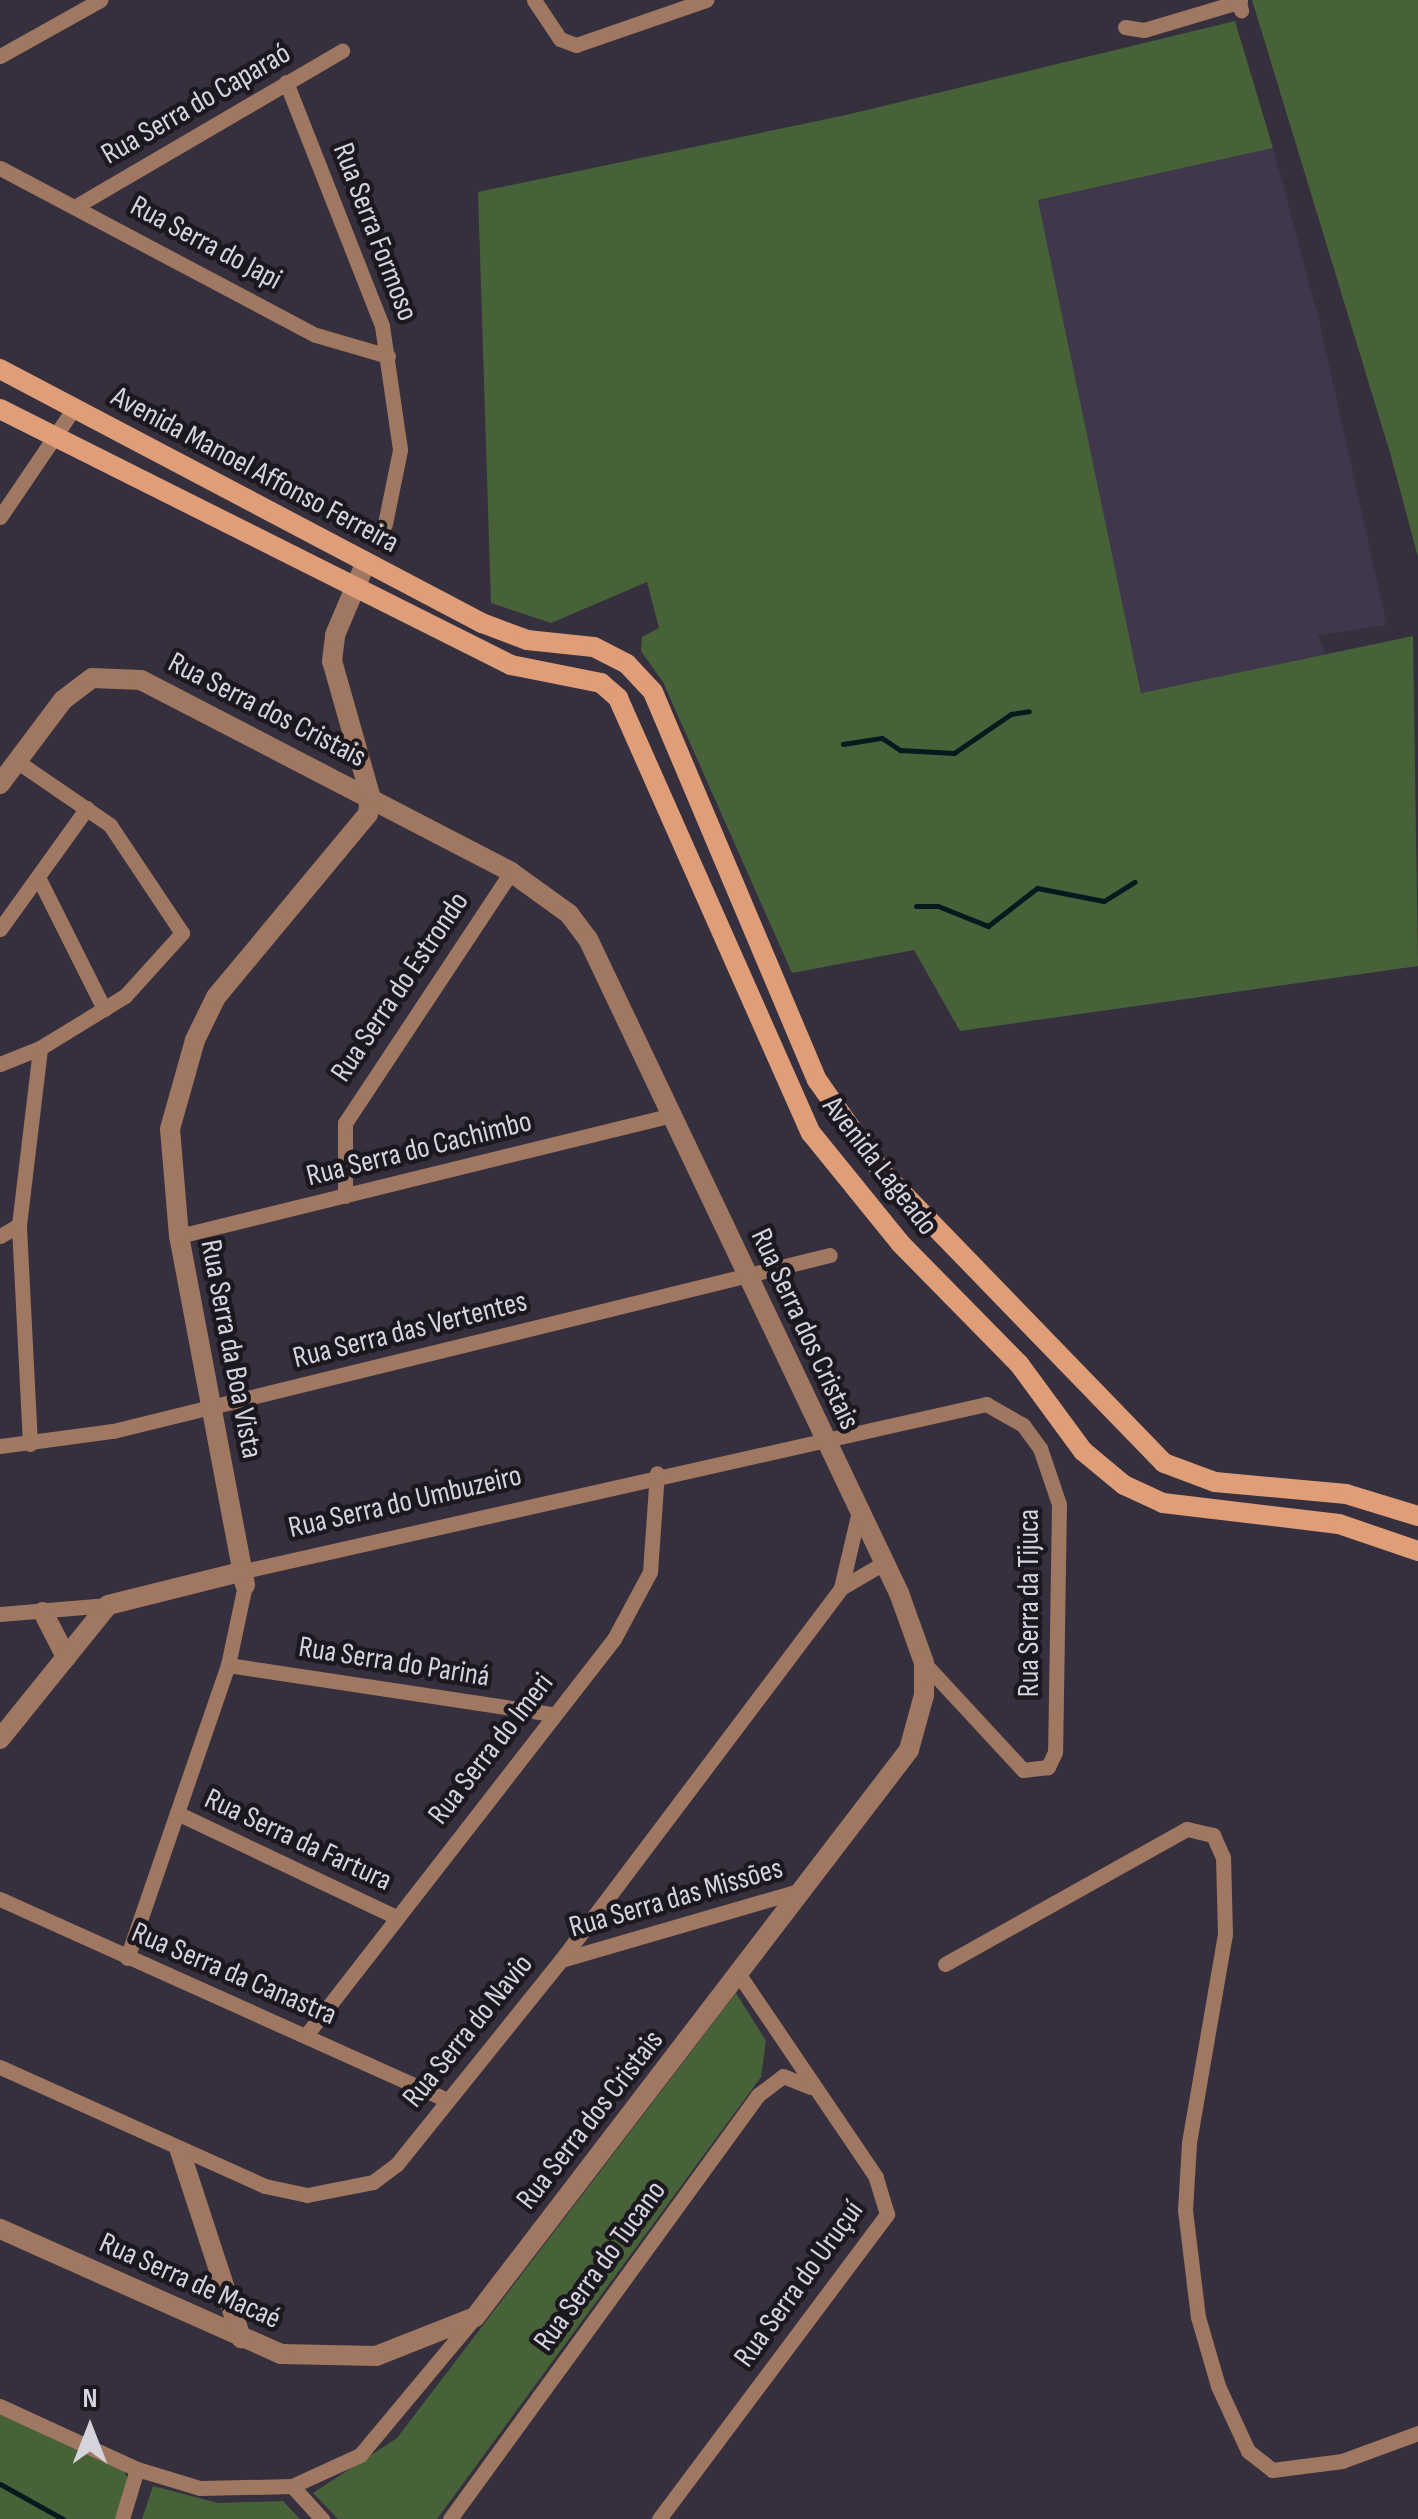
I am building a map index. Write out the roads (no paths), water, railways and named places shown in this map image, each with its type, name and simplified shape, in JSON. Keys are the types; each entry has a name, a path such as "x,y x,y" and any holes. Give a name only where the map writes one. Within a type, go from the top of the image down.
{"main road":[{"name":"Avenida Manoel Affonso Ferreira","path":"0,369 482,623 527,640 594,647 642,677"},
{"name":"Avenida Manoel Affonso Ferreira","path":"0,409 467,645 512,666 592,678 618,698"},
{"path":"618,698 642,677"},
{"name":"Avenida Lageado","path":"642,677 816,1080 882,1172 1164,1463 1214,1482 1346,1494 1418,1516"},
{"name":"Avenida Lageado","path":"618,698 759,1029 811,1133 888,1230 1019,1364 1083,1451 1124,1485 1163,1503 1339,1524 1418,1551"}],"street":[{"path":"0,56 100,0"},
{"path":"534,0 567,43 588,44 706,0"},
{"path":"1124,27 1144,30 1239,4"},
{"name":"Rua Serra do Caparaó","path":"78,205 342,51"},
{"name":"Rua Serra Formoso","path":"286,82 373,300 388,356 400,450 385,524"},
{"name":"Rua Serra do Japi","path":"0,168 78,205 316,334 388,356"},
{"path":"0,518 58,438 74,408"},
{"path":"366,562 353,585 332,661 370,795"},
{"name":"Rua Serra dos Cristais","path":"0,784 63,700 92,678 141,680 370,795 548,895 588,939 884,1563 924,1663 919,1724 908,1750 740,1975 475,2317"},
{"path":"0,1064 40,1048 104,1009 143,978 182,934 133,853 87,808 18,762"},
{"name":"Rua Serra da Boa Vista","path":"127,1958 228,1664 245,1578 178,1236 170,1128 195,1040 232,973 364,822 370,795"},
{"path":"0,929 87,808"},
{"name":"Rua Serra do Estrondo","path":"345,1196 345,1123 511,872"},
{"path":"38,877 104,1009"},
{"path":"30,1444 19,1225 40,1048"},
{"name":"Rua Serra do Cachimbo","path":"178,1236 672,1115"},
{"path":"0,1236 19,1225"},
{"name":"Rua Serra das Vertentes","path":"0,1446 30,1444 212,1407 830,1254"},
{"name":"Rua Serra da Tijuca","path":"822,1436 986,1404 1023,1424 1052,1470 1062,1539 1055,1752 1048,1767 1023,1770 924,1663"},
{"name":"Rua Serra do Umbuzeiro","path":"0,1614 108,1605 245,1578 658,1473 822,1436"},
{"name":"Rua Serra do Imeri","path":"307,2034 614,1638 644,1586 656,1544 658,1473"},
{"name":"Rua Serra do Navio","path":"841,1588 859,1511"},
{"name":"Rua Serra do Navio","path":"0,2067 265,2186 306,2195 338,2193 374,2182 397,2164 561,1960 841,1588 884,1563"},
{"path":"0,1739 108,1605"},
{"path":"42,1612 66,1658"},
{"name":"Rua Serra do Pariná","path":"228,1664 552,1714"},
{"name":"Rua Serra da Fartura","path":"178,1813 396,1917"},
{"path":"946,1964 1187,1829 1212,1835 1223,1857 1225,1934 1189,2142 1185,2210 1198,2317 1218,2386 1248,2451 1272,2470 1342,2461 1418,2433"},
{"name":"Rua Serra das Missões","path":"561,1960 806,1888"},
{"name":"Rua Serra da Canastra","path":"0,1898 447,2100"},
{"name":"Rua Serra do Uruçuí","path":"659,2519 887,2214 876,2177 810,2087 806,2068 740,1975"},
{"name":"Rua Serra do Tucano","path":"450,2519 758,2094 783,2076 810,2087"},
{"path":"180,2151 241,2338"},
{"name":"Rua Serra de Macaé","path":"0,2229 281,2354 376,2356 475,2317"},
{"path":"0,2406 138,2468 200,2488 292,2486 360,2455 475,2317"},
{"path":"122,2519 138,2468"},
{"path":"292,2486 322,2519"}],"waterway":[{"path":"843,744 882,738 900,750 954,753 1011,714 1029,711"},
{"path":"916,906 938,906 988,926 1037,888 1104,901 1135,882"},
{"path":"0,2484 63,2519"}]}
